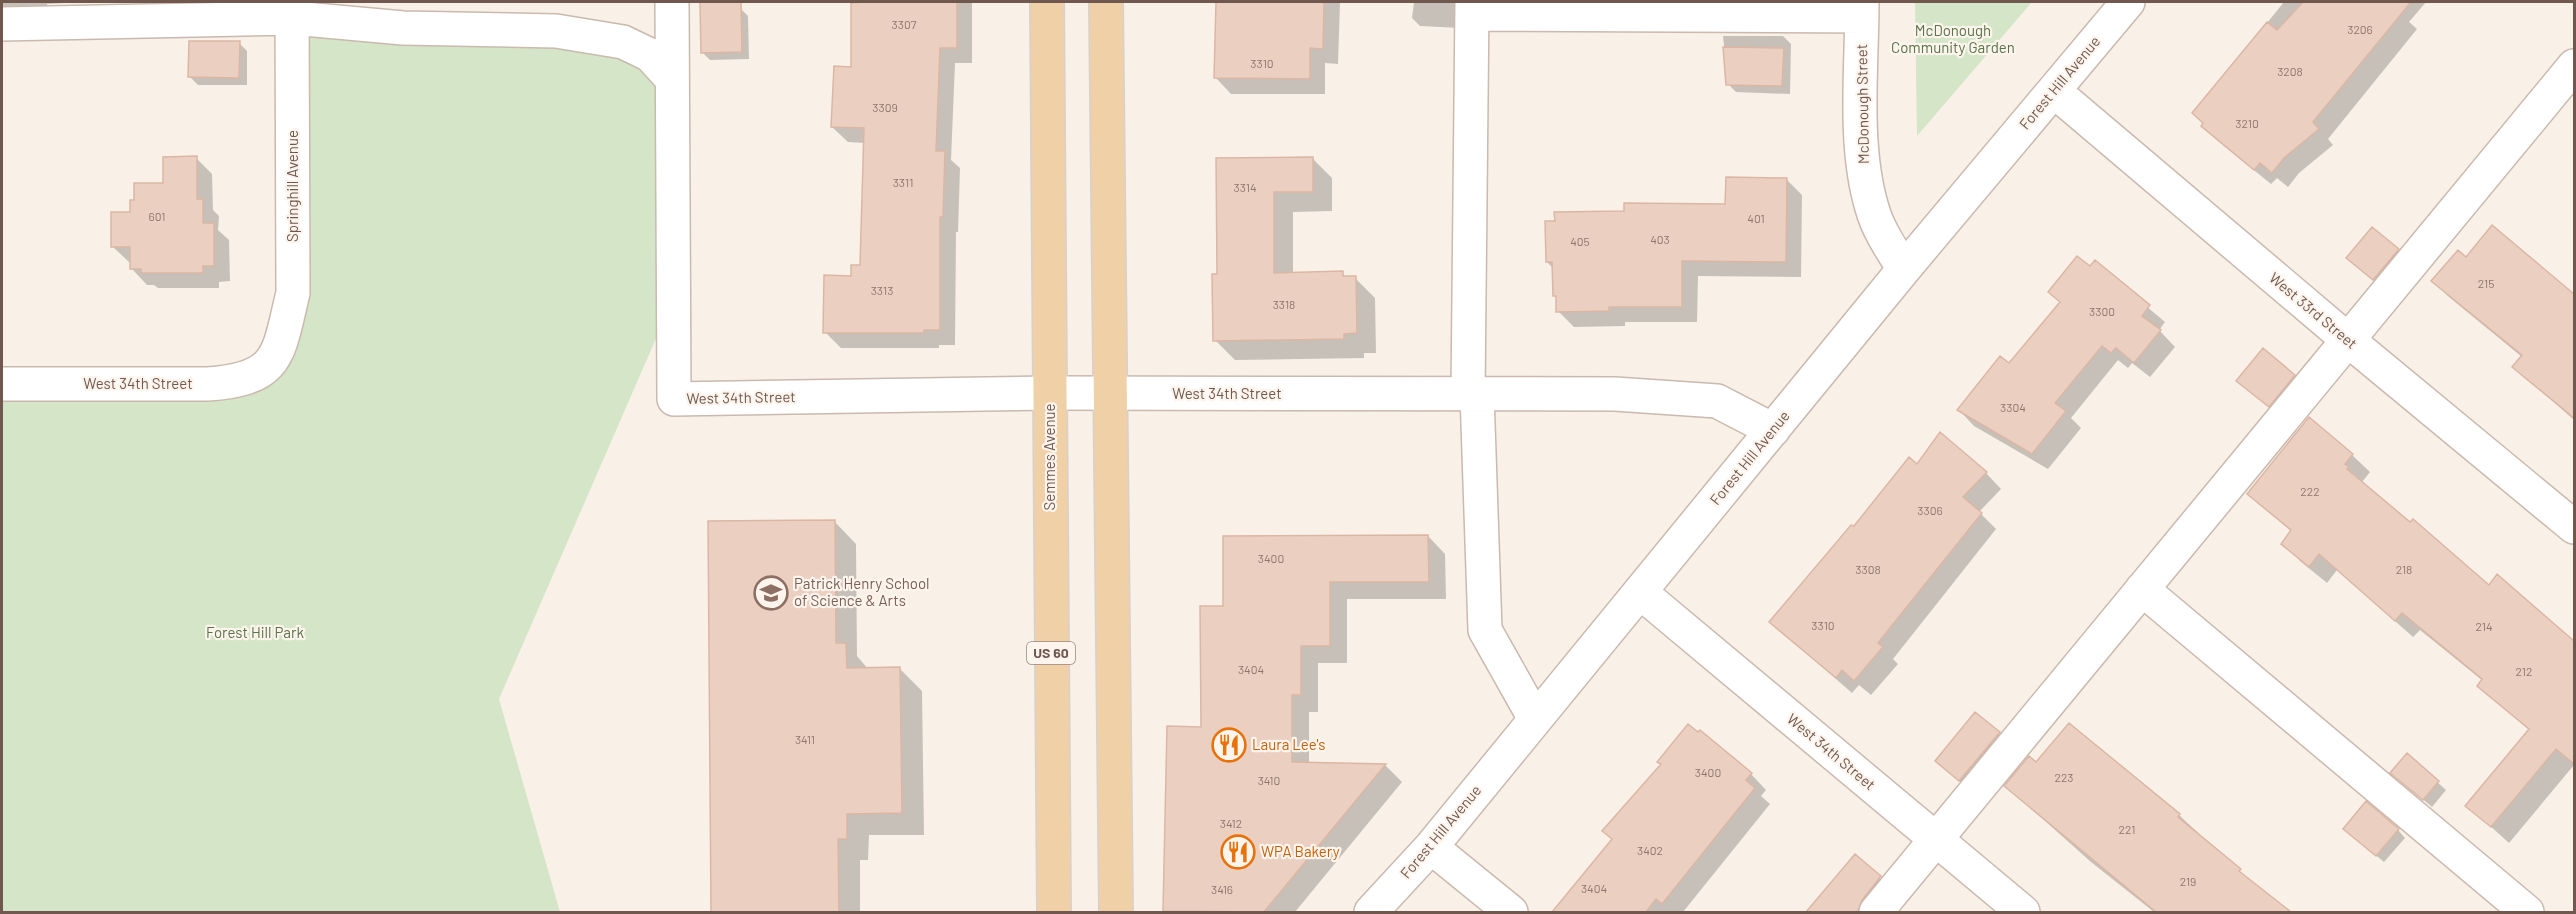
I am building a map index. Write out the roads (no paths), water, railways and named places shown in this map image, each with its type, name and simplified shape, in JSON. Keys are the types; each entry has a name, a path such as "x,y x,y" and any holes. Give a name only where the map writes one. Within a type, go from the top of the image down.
{"main road":[{"name":"Semmes Avenue","path":"1047,2 1054,912"},
{"path":"1106,2 1116,912"}],"street":[{"path":"672,2 672,79"},
{"name":"Forest Hill Avenue","path":"1387,907 1431,847 1535,719 1904,269 2128,2"},
{"path":"1535,719 1485,630 1473,394 1472,8 1862,9"},
{"name":"McDonough Street","path":"1862,9 1861,129 1864,172 1872,209 1886,241 1904,269"},
{"path":"2,24 292,10 403,28 556,31 623,42 650,56 672,79"},
{"name":"Springhill Avenue","path":"269,365 280,348 287,328 293,293 292,10"},
{"name":"West 34th Street","path":"672,79 674,399 1051,393 1615,394 1717,401 1773,430"},
{"path":"1876,912 2348,340 2570,80"},
{"name":"West 33rd Street","path":"2054,91 2348,340 2574,527"},
{"name":"West 34th Street","path":"2,384 217,384 252,377 269,365"},
{"path":"2142,590 2528,912"},
{"name":"West 34th Street","path":"1640,592 2023,912"},
{"path":"1431,847 1510,912"}],"place":[{"name":"Patrick Henry School of Science & Arts","path":"771,593"},
{"name":"Laura Lee's","path":"1229,745"},
{"name":"WPA Bakery","path":"1238,852"}],"park label":[{"name":"McDonough Community Garden","path":"1953,40"},
{"name":"Forest Hill Park","path":"255,633"}]}
